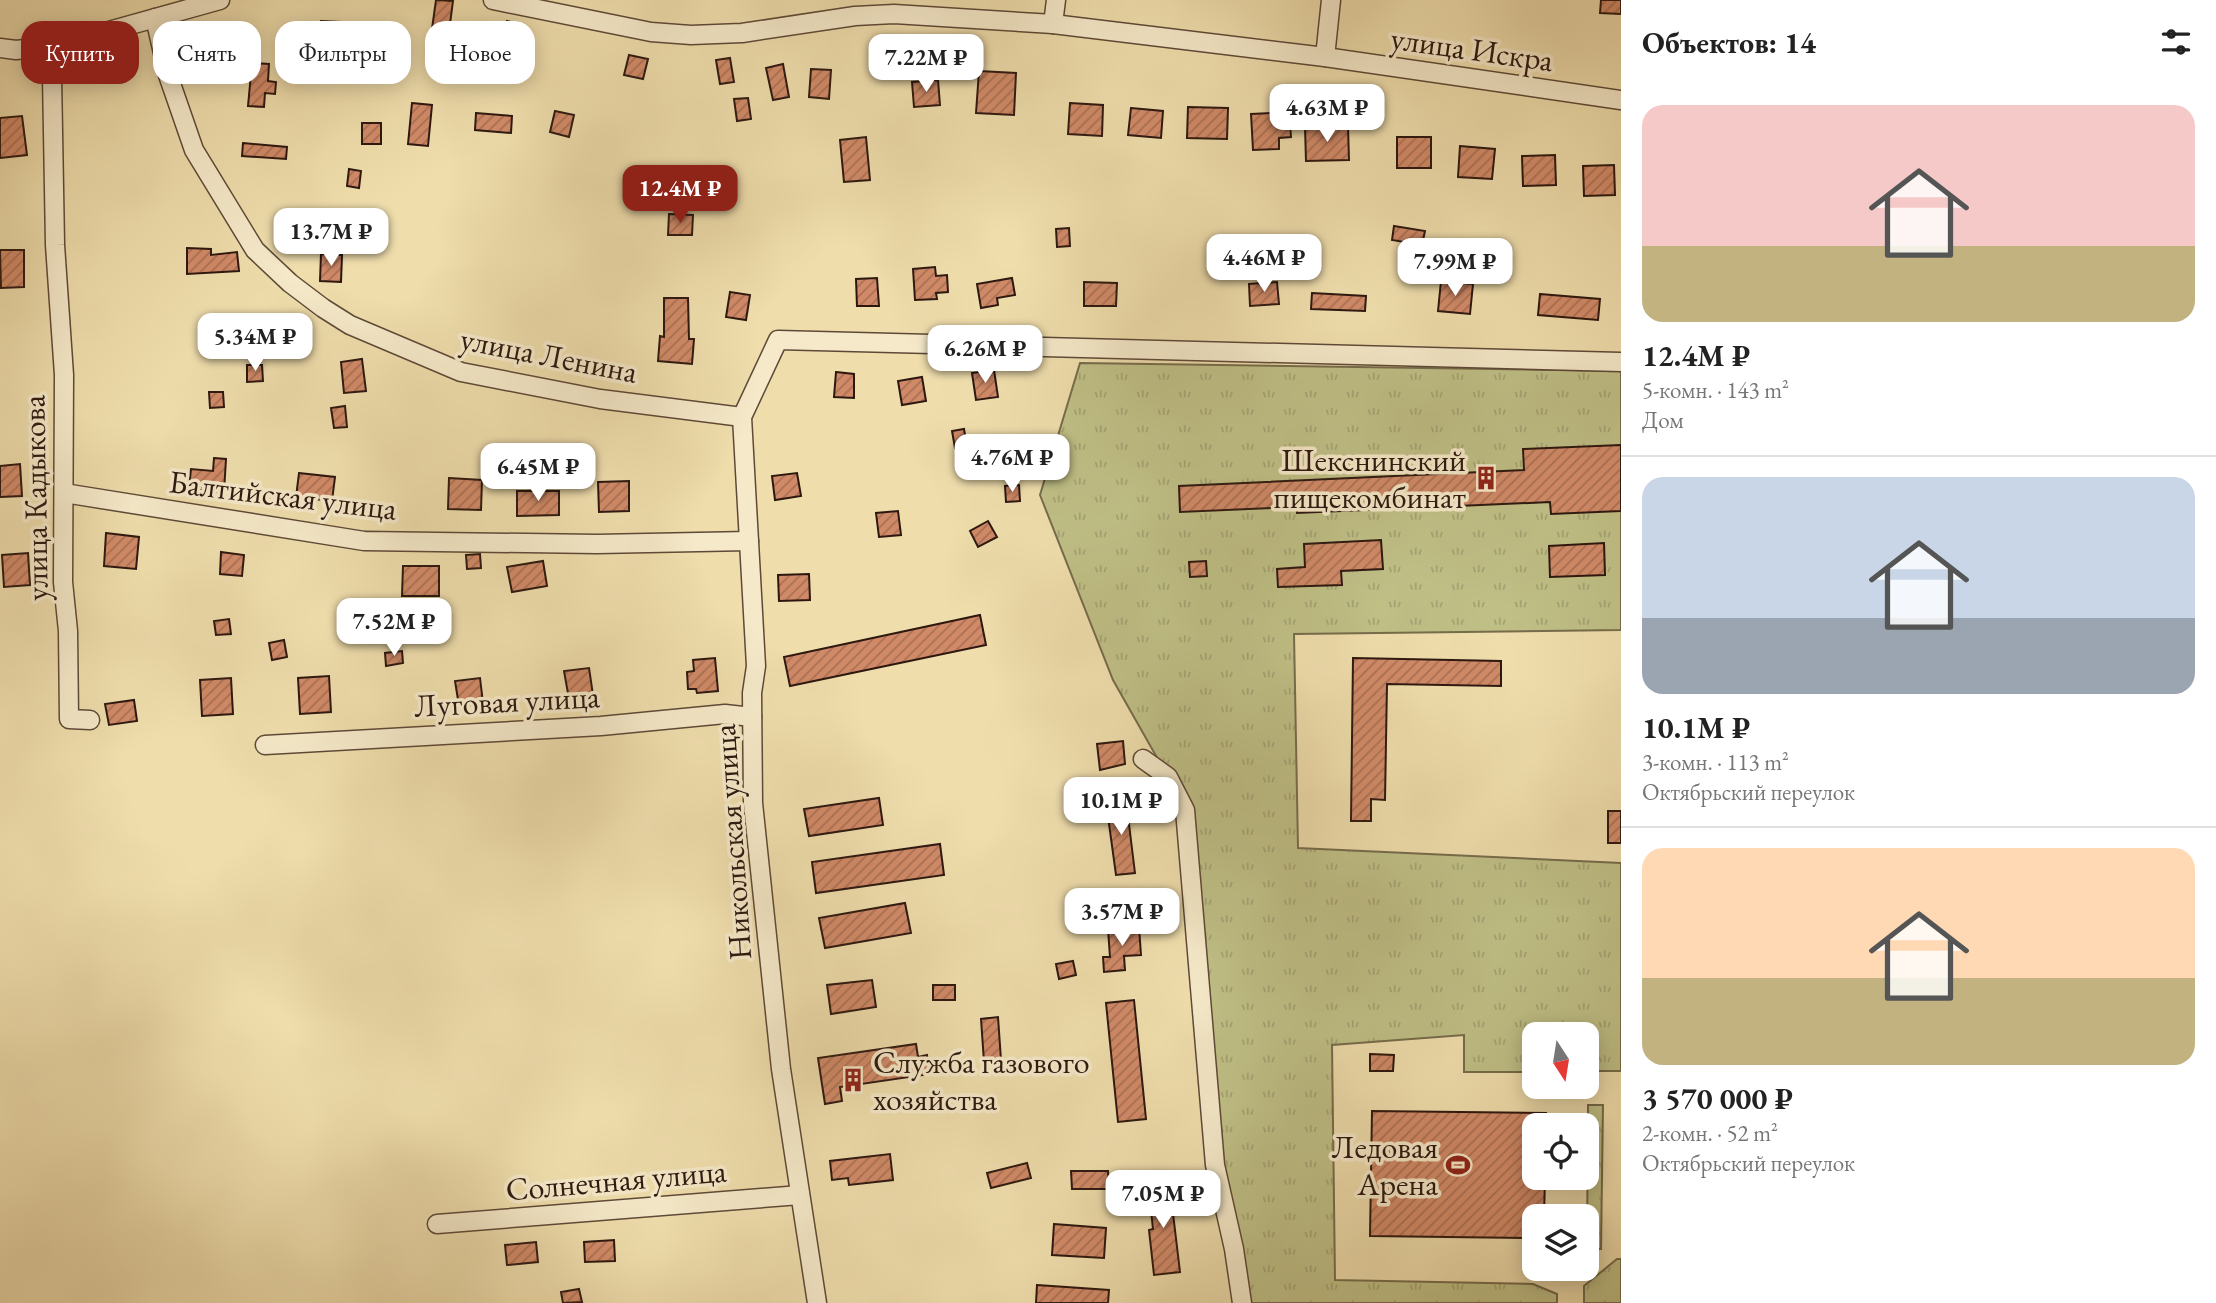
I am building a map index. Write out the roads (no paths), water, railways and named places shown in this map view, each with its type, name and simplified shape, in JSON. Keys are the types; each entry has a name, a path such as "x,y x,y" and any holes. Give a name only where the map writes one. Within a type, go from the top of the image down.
{"street":[{"path":"139,22 220,0"},
{"name":"улица Искра","path":"493,0 651,32 691,35 742,33 855,16 893,7 1325,57 1621,100"},
{"path":"1053,24 1056,0"},
{"path":"1325,57 1331,0"},
{"name":"улица Ленина","path":"155,18 168,75 194,149 255,250 290,283 323,307 350,325 461,372 600,399 742,417"},
{"path":"0,48 21,49"},
{"name":"улица Кадыкова","path":"52,84 55,245 64,375 63,582 68,631 69,719 90,720"},
{"name":"Никольская улица","path":"817,1303 781,1069 753,803 752,693 756,666 742,417 778,340 1621,362"},
{"name":"Балтийская улица","path":"64,493 363,541 597,544 749,541"},
{"name":"Луговая улица","path":"265,745 601,726 725,714 752,718"},
{"path":"1143,759 1168,777 1185,810 1215,1165 1234,1249 1242,1303"},
{"name":"Солнечная улица","path":"437,1224 800,1195"}],"place":[{"name":"Шекснинский пищекомбинат","path":"1486,478"},
{"name":"Служба газового хозяйства","path":"853,1080"},
{"name":"Ледовая Арена","path":"1458,1165"}]}
